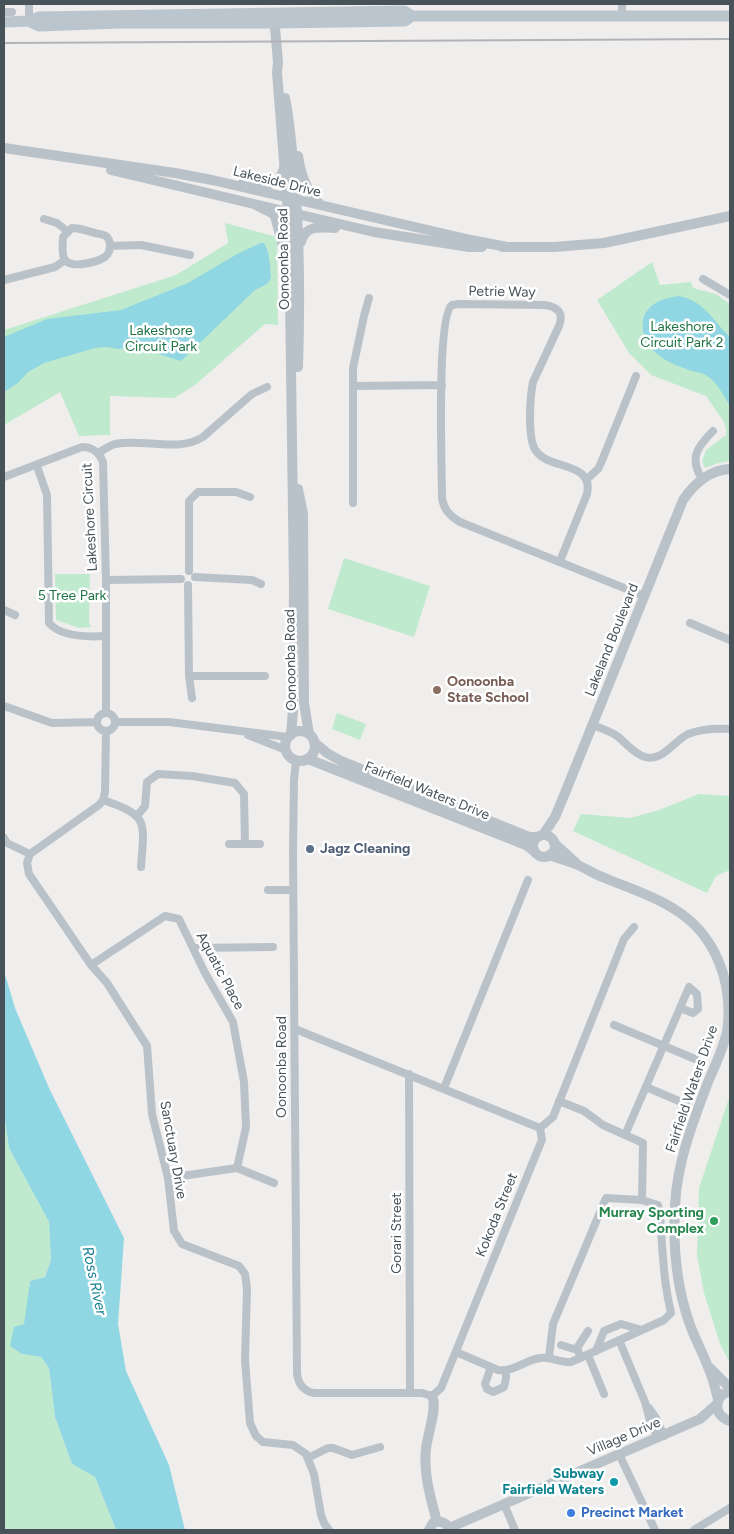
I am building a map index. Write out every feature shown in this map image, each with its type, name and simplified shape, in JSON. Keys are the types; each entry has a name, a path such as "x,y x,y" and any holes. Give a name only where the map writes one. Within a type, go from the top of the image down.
{"main road":[{"path":"4,22 29,21 39,26 274,14 405,21 412,16 730,16"}],"street":[{"path":"29,4 29,21"},
{"path":"622,4 622,17"},
{"name":"Oonoonba Road","path":"274,14 285,165 292,199"},
{"name":"Oonoonba Road","path":"278,62 282,70 289,120 293,213 299,252 298,359 293,428"},
{"path":"289,120 297,146 303,178 310,194 324,207"},
{"name":"Lakeside Drive","path":"4,148 212,180 324,207 507,247"},
{"name":"Lakeside Drive","path":"38,153 374,232 469,247 554,247 604,244 730,216"},
{"path":"212,180 275,183 282,176 285,165"},
{"name":"Lakeside Drive","path":"254,204 275,216 285,251 290,287"},
{"name":"Oonoonba Road","path":"289,736 293,700 294,466 290,287 293,213"},
{"path":"44,219 57,223 67,231"},
{"path":"299,252 302,237 309,229 325,227 374,232"},
{"path":"77,228 105,236 108,238 109,252 100,259 76,266 65,260 63,255 63,237 67,231 77,228"},
{"path":"110,246 141,245 190,255"},
{"path":"4,280 54,266 65,260"},
{"path":"703,279 730,296"},
{"path":"353,504 354,360 369,298"},
{"name":"Petrie Way","path":"587,479 578,472 542,457 534,449 531,439 533,382 562,320 560,312 555,307 545,305 459,304 450,306 443,339 442,385 442,498 449,515 460,522 644,596"},
{"path":"560,562 587,494 587,479 601,464 636,376"},
{"path":"353,386 442,385"},
{"path":"98,453 117,444 183,444 195,442 252,394 267,387"},
{"path":"702,479 696,469 695,459 704,440 713,431"},
{"name":"Lakeshore Circuit","path":"4,477 37,466 82,447 88,447 98,453 103,462 106,580 106,713"},
{"path":"37,466 47,495 49,623 74,635 105,636"},
{"name":"Oonoonba Road","path":"294,466 303,514 304,704 312,738"},
{"name":"Lakeland Boulevard","path":"547,838 683,500 690,490 702,479 720,470 730,469"},
{"path":"189,571 189,501 198,492 236,492 250,497"},
{"path":"181,579 182,574 189,571"},
{"path":"189,571 193,573 195,578"},
{"path":"195,578 252,580 261,584"},
{"path":"188,585 192,584 195,578"},
{"path":"106,580 181,579"},
{"path":"181,579 184,584 188,585"},
{"path":"188,585 189,676 192,698"},
{"path":"4,610 15,615"},
{"path":"690,624 730,640"},
{"path":"189,676 265,676"},
{"path":"4,706 52,723 97,722"},
{"path":"97,722 101,715 106,713 114,716 116,722 114,728 106,732"},
{"path":"97,722 101,730 106,732"},
{"path":"116,722 169,722 240,732 289,736 300,731 312,738 314,752 308,759 296,761 288,755 285,746 289,736"},
{"path":"592,725 614,734 637,754 648,758 658,756 690,733 709,729 730,729"},
{"path":"4,838 7,843 30,854 99,805 103,800 104,792 106,732"},
{"path":"240,732 286,750"},
{"name":"Fairfield Waters Drive","path":"312,738 327,753 341,761 530,837 547,838 578,865"},
{"name":"Fairfield Waters Drive","path":"308,759 526,845 542,856 549,855 578,865 598,876 667,904 688,918 701,930 711,944 719,958 726,978 730,1003 727,1033 684,1149 675,1204 674,1231 676,1262 688,1320 709,1368 718,1401 717,1409 726,1420"},
{"name":"Oonoonba Road","path":"296,761 294,780 293,890 297,1373 300,1384 304,1389 314,1393 410,1392"},
{"path":"137,816 145,806 147,782 158,774 192,776 235,784 244,794 245,844"},
{"path":"103,800 122,806 137,816 144,828 142,867"},
{"path":"534,851 533,845 547,838 554,850 549,855"},
{"path":"229,844 260,844"},
{"name":"Sanctuary Drive","path":"30,854 27,863 29,874 90,965 107,983 147,1046 152,1114 168,1178 174,1231 182,1244 239,1266 245,1274 247,1289 245,1360 250,1423 256,1436 262,1442 293,1445 306,1454 308,1458"},
{"path":"444,1088 528,880"},
{"path":"268,890 293,890"},
{"name":"Aquatic Place","path":"90,965 165,916 179,919 205,973 233,1022 244,1082 246,1127 237,1168"},
{"path":"295,1029 540,1128 551,1120 560,1101 624,940 634,927"},
{"path":"194,948 273,947"},
{"path":"625,1135 680,1008"},
{"path":"614,1025 696,1059"},
{"name":"Gorari Street","path":"409,1074 410,1392"},
{"path":"646,1087 686,1104"},
{"path":"560,1101 584,1110 602,1125 643,1143 642,1200"},
{"name":"Kokoda Street","path":"432,1396 441,1388 542,1140 540,1128"},
{"path":"168,1178 237,1168 274,1183"},
{"path":"456,1352 491,1367 506,1371 538,1358 549,1357 568,1362 664,1320 671,1313 663,1256 662,1222 658,1205 642,1200 606,1198 553,1324 549,1357"},
{"path":"596,1351 604,1331 621,1324 642,1330"},
{"path":"577,1348 588,1331"},
{"path":"619,1340 645,1402 656,1418 661,1437"},
{"path":"561,1344 574,1349 577,1348 584,1356 604,1394"},
{"path":"491,1367 485,1384 489,1392 497,1392 504,1387 506,1371"},
{"name":"Fairfield Waters Drive","path":"709,1368 730,1389"},
{"name":"Village Drive","path":"449,1529 700,1419 730,1389"},
{"path":"410,1392 432,1396 435,1403 425,1460 436,1522"},
{"name":"Village Drive","path":"700,1419 726,1420"},
{"path":"329,1530 321,1515 314,1474 308,1458 328,1448 352,1455 380,1447"},
{"path":"619,1454 656,1530"},
{"path":"504,1504 516,1530"},
{"path":"694,1530 730,1508"},
{"path":"429,1530 436,1522 444,1523 449,1529"}],"green space":[{"name":"Lakeshore Circuit Park","path":"225,223 277,237 278,325 265,324 195,385 174,398 110,396 110,435 79,436 60,392 4,425 4,330 176,275 228,243"},
{"name":"Lakeshore Circuit Park 2","path":"652,262 660,285 691,282 693,288 716,294 730,304 730,461 705,468 702,461 706,450 726,435 724,422 706,396 651,375 629,353 597,300"},
{"path":"344,558 430,586 414,637 328,609"},
{"name":"5 Tree Park","path":"55,574 90,574 89,621 91,627 79,628 56,620"},
{"path":"337,713 366,724 360,740 332,729"},
{"path":"699,794 730,796 730,870 716,876 707,893 573,831 581,814 630,818 659,810"},
{"name":"Murray Sporting Complex","path":"730,1095 730,1363 720,1344 704,1293 697,1255 699,1188"},
{"path":"4,1113 9,1148 49,1222 51,1260 45,1277 30,1281 22,1354 41,1357 49,1368 55,1417 72,1464 95,1477 116,1530 4,1530"}],"water":[{"path":"264,243 266,247 269,260 271,278 267,284 255,290 181,361 136,347 118,349 107,347 95,348 44,363 28,372 18,383 4,392 4,337 47,319 121,310 188,283 239,253"},
{"path":"679,296 702,307 730,337 730,406 711,379 704,374 677,366 664,359 652,349 644,335 643,319 650,307 668,298"},
{"name":"Ross River","path":"4,971 15,1008 49,1088 124,1238 118,1324 126,1371 169,1465 185,1530 116,1530 95,1477 72,1464 55,1417 49,1368 41,1357 22,1354 10,1346 14,1327 24,1324 30,1281 45,1277 51,1260 49,1222 9,1148 4,1113"}],"railway":[{"path":"4,43 730,39"}],"place":[{"name":"Oonoonba State School","path":"437,690"},
{"name":"Jagz Cleaning","path":"310,849"},
{"name":"Murray Sporting Complex","path":"714,1221"},
{"name":"Subway Fairfield Waters","path":"614,1482"},
{"name":"Precinct Market","path":"571,1513"}]}
